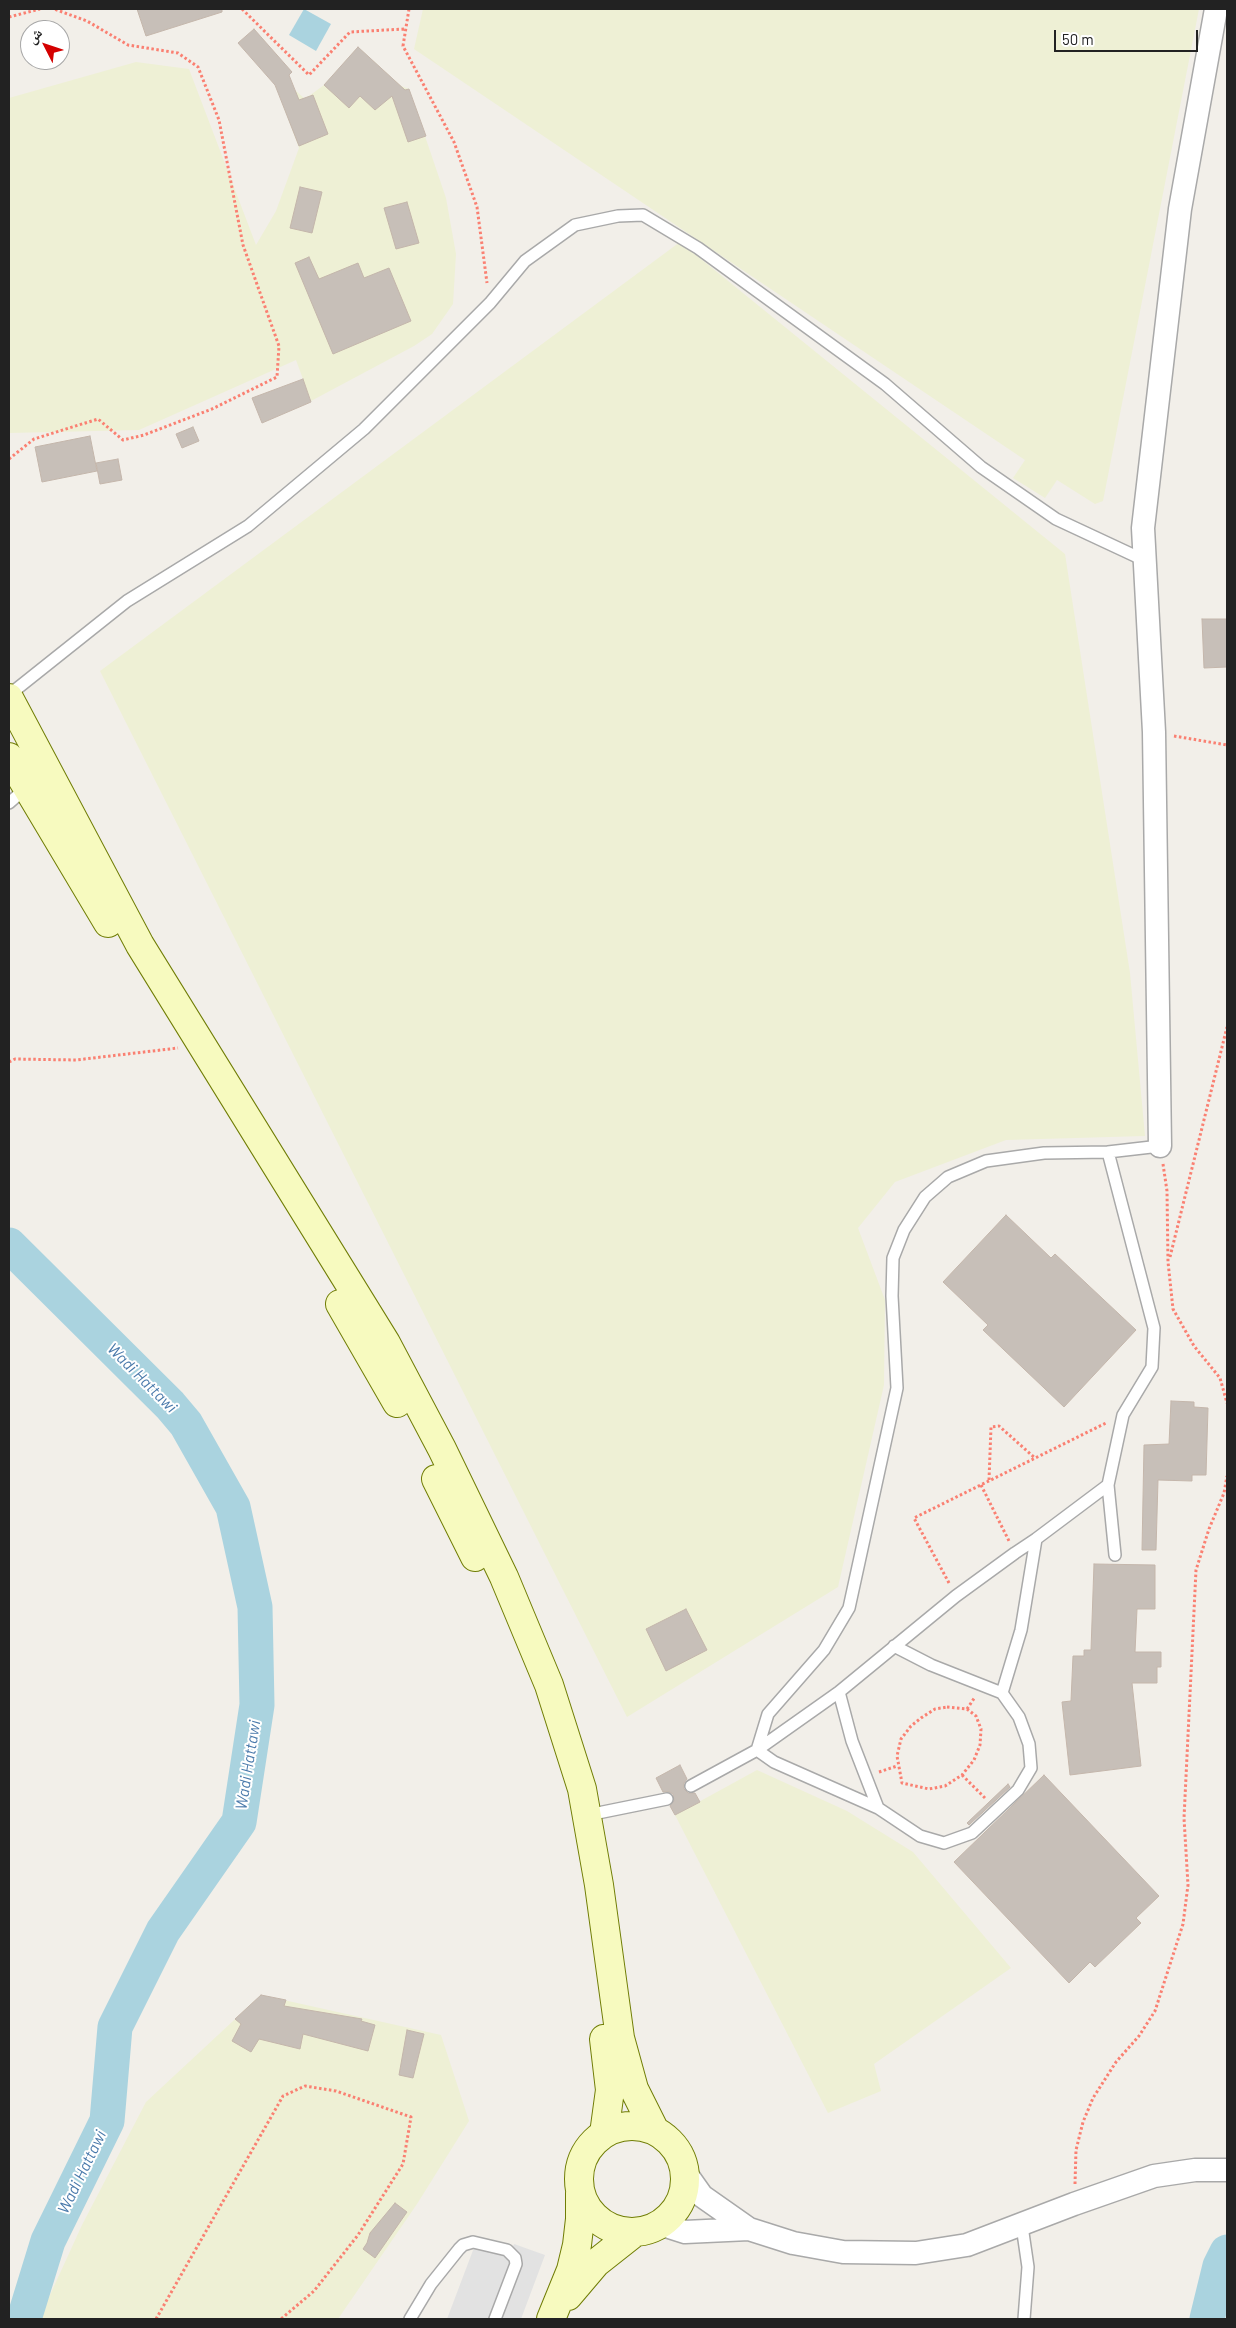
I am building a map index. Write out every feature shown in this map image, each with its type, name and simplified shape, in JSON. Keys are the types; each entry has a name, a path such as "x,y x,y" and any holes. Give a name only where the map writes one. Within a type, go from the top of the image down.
{"main road":[{"path":"9,696 140,945 366,1310 442,1449 504,1577 549,1685 567,1736 588,1815 620,2038 634,2089 655,2130"},
{"path":"9,757 17,796 184,1047 358,1336 423,1451 487,1580 532,1689 564,1789 582,1871 610,2090 604,2134"},
{"path":"553,2316 571,2270 577,2245 580,2219 578,2176 582,2159 591,2144 604,2134 620,2127 638,2126 655,2130 670,2140 680,2155 685,2172 684,2192 675,2211 660,2224 634,2233 616,2230 600,2222 588,2209 580,2193"},
{"path":"553,2316 596,2263 634,2233"}],"street":[{"path":"1160,1146 1154,732 1143,528 1180,209 1216,9"},
{"path":"685,2172 702,2196 749,2229 792,2243 843,2252 916,2253 967,2245 1154,2176 1195,2170 1226,2170"},
{"path":"660,2224 685,2232 749,2229"}],"lane":[{"path":"9,696 127,601 248,526 364,429 490,303 525,261 575,225 618,216 643,215 698,248 870,373 981,467 1056,519 1146,561"},
{"path":"757,1750 768,1714 824,1650 849,1608 897,1388 892,1296 893,1258 904,1230 925,1197 948,1177 986,1161 1044,1152 1108,1152 1160,1146"},
{"path":"1108,1152 1154,1328 1152,1366 1123,1414 1108,1485 1115,1555"},
{"path":"691,1786 757,1750 839,1692 956,1596 1108,1485"},
{"path":"1002,1693 1021,1630 1036,1539"},
{"path":"757,1750 774,1762 878,1808 920,1836 944,1843 972,1833 1018,1790 1030,1768 1030,1744 1019,1717 1002,1693 931,1665 894,1646"},
{"path":"839,1692 852,1741 878,1808"},
{"path":"588,1815 666,1799"},
{"path":"1022,2226 1028,2267 1024,2319"},
{"path":"410,2319 432,2284 459,2249 463,2245 473,2242 507,2250 515,2258 516,2264 495,2319"}],"path":[{"path":"9,17 40,9"},
{"path":"9,459 34,439 98,419 123,440 144,435 212,408 277,377 279,346 243,245 220,120 198,68 178,53 128,45 86,20 54,9"},
{"path":"242,9 309,75 350,32 404,28"},
{"path":"409,9 404,28 403,46 454,142 477,207 490,303"},
{"path":"1154,732 1227,745"},
{"path":"1168,1262 1227,1027"},
{"path":"9,1062 16,1059 76,1060 184,1047"},
{"path":"1160,1146 1167,1191 1168,1262 1173,1309 1194,1346 1220,1378 1227,1403"},
{"path":"956,1596 914,1518 1123,1414"},
{"path":"989,1481 991,1427 999,1426 1035,1458"},
{"path":"1074,2204 1076,2150 1082,2122 1093,2098 1112,2069 1139,2036 1155,2011 1183,1924 1188,1885 1184,1818 1196,1570 1209,1529 1224,1493 1227,1476"},
{"path":"981,1485 1015,1553"},
{"path":"947,1707 968,1709 976,1716 982,1729 980,1745 974,1760 962,1775 945,1786 929,1789 902,1782 897,1756 901,1739 911,1726 936,1709 947,1707"},
{"path":"962,1775 997,1810"},
{"path":"156,2319 283,2096 305,2086 336,2091 411,2117 403,2164 358,2236 314,2291 281,2319"}],"green space":[{"path":"423,9 1199,9 1103,501 1095,504 1057,480 1045,498 1013,478 1025,460 414,49"},
{"path":"358,47 401,86 409,89 446,198 456,254 453,304 432,334 414,346 311,401 296,360 139,430 9,433 9,98 136,62 189,69 256,245 276,211 299,148 280,97 296,91 304,98 309,96 324,85"},
{"path":"680,242 1065,554 1130,973 1145,1136 1006,1140 895,1182 858,1228 885,1300 884,1385 838,1587 627,1717 100,671"},
{"path":"757,1770 847,1811 913,1852 1011,1968 874,2064 881,2091 828,2113 675,1815"},
{"path":"261,1995 441,2035 469,2121 417,2204 338,2319 39,2319 82,2225 146,2102"}],"shaded area":[{"path":"514,2244 545,2255 521,2319 447,2319 475,2245 509,2257"}],"water":[{"path":"304,9 331,24 316,51 289,35"}],"building":[{"path":"137,9 222,9 222,12 146,36"},
{"path":"254,29 292,72 289,75 299,100 313,95 328,134 299,146 275,85 238,43"},
{"path":"358,47 405,90 409,89 426,136 408,142 392,96 375,110 360,96 349,108 324,85"},
{"path":"300,187 322,192 312,233 290,228"},
{"path":"407,202 419,243 396,249 384,208"},
{"path":"309,257 319,279 358,263 364,278 389,268 411,321 333,354 295,263"},
{"path":"303,379 311,402 262,423 252,398"},
{"path":"193,427 199,441 182,448 176,434"},
{"path":"90,436 97,471 42,482 35,447"},
{"path":"118,459 122,480 100,484 96,463"},
{"path":"1202,619 1227,619 1227,667 1204,668"},
{"path":"1006,1215 1051,1258 1055,1254 1136,1330 1064,1407 983,1330 988,1325 943,1282"},
{"path":"1171,1401 1194,1402 1194,1407 1208,1408 1206,1475 1192,1475 1192,1481 1158,1480 1156,1550 1142,1550 1144,1445 1169,1444"},
{"path":"1094,1564 1155,1565 1155,1609 1137,1609 1135,1652 1161,1652 1161,1667 1157,1667 1157,1683 1132,1683 1141,1766 1070,1775 1062,1702 1071,1701 1073,1656 1084,1656 1084,1650 1091,1650"},
{"path":"686,1609 707,1650 666,1671 646,1629"},
{"path":"680,1765 687,1779 684,1783 684,1789 688,1793 695,1793 700,1802 675,1815 670,1806 674,1801 673,1794 663,1792 656,1778"},
{"path":"1044,1775 1159,1896 1136,1918 1141,1923 1095,1967 1090,1962 1069,1983 954,1862"},
{"path":"1008,1784 1010,1787 969,1825 967,1823"},
{"path":"261,1995 286,2000 284,2006 362,2019 361,2021 375,2025 368,2051 303,2034 300,2049 259,2039 251,2052 232,2041 241,2024 235,2019"},
{"path":"407,2030 424,2034 413,2078 399,2075"},
{"path":"395,2203 407,2212 375,2258 363,2249 370,2233"}],"waterway":[{"name":"Wadi Hattawi","path":"9,1245 170,1405 186,1424 233,1507 255,1607 257,1705 239,1822 163,1931 115,2027 107,2121 48,2241 24,2319"},
{"path":"1207,2319 1220,2266 1227,2252"}]}
